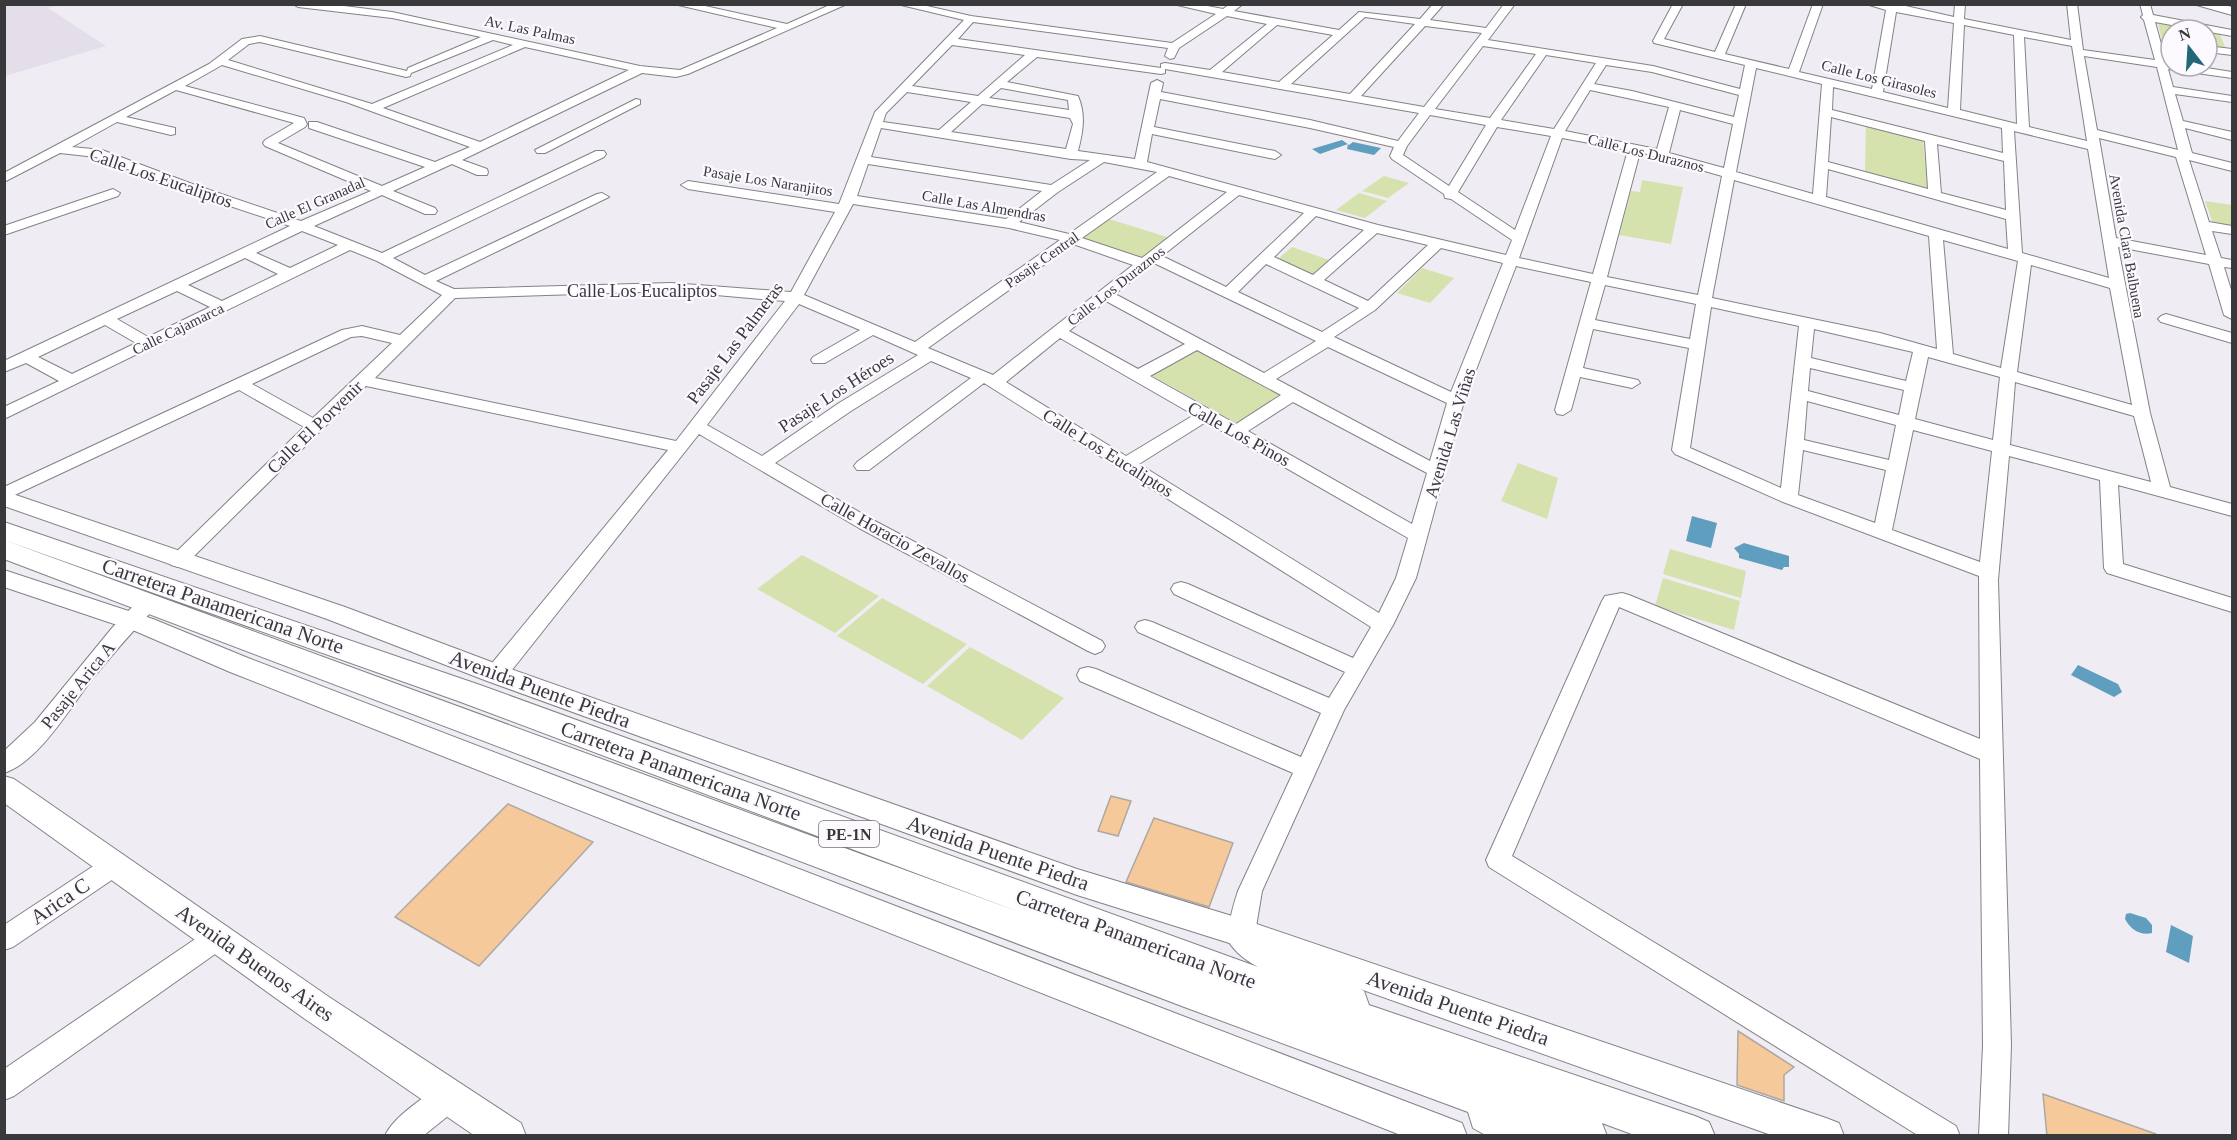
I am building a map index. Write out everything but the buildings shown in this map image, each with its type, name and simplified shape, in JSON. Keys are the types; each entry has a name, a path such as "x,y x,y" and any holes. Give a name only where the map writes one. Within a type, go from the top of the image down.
{"highway":[{"name":"Carretera Panamericana Norte","path":"4,530 468,693 1218,970 1396,1048 1587,1136"},
{"name":"Carretera Panamericana Norte","path":"4,549 139,612 1186,991 1396,1048 1695,1136"},
{"path":"1242,933 1254,946 1396,1048 1529,1136"}],"main road":[{"path":"2199,4 2232,11"},
{"path":"2226,4 2232,6"},
{"name":"Avenida Puente Piedra","path":"4,496 178,560 336,613 496,674 1077,882 1242,933 1826,1136"},
{"path":"4,578 139,612 1449,1136"},
{"name":"Avenida Buenos Aires","path":"4,787 116,864 216,939 448,1098 508,1136"}],"street":[{"name":"Av. Las Palmas","path":"297,4 392,15 640,69 676,74 787,27"},
{"path":"679,4 787,27 842,4"},
{"path":"902,4 971,19 1174,46"},
{"path":"1178,4 1340,33"},
{"path":"1140,164 1154,94 1174,46 1238,4"},
{"path":"1352,99 1425,22 1439,4"},
{"path":"1510,4 1401,146 1396,156 1450,195 1519,239"},
{"name":"Calle Los Girasoles","path":"1678,4 1658,40 2023,130 2093,139 2232,166"},
{"path":"1719,56 1741,4"},
{"path":"1793,73 1818,4"},
{"path":"1871,4 1892,6 2078,48 2159,63"},
{"path":"1954,113 1960,4"},
{"name":"Avenida Clara Balbuena","path":"2072,4 2116,285 2142,413 2162,492"},
{"path":"1877,94 1892,6"},
{"path":"2159,50 2154,42 2146,10 2232,33"},
{"path":"1282,86 1363,14 1488,31"},
{"name":"Pasaje Las Palmeras","path":"496,674 697,426 796,297 847,204 881,112 971,19"},
{"path":"1213,74 1275,22"},
{"path":"2019,33 2023,130"},
{"path":"4,178 221,61 246,40 260,39 409,72 491,37"},
{"name":"Calle Los Duraznos","path":"950,41 1033,54 1213,74 1635,147 2116,285"},
{"path":"1481,42 1653,69 1744,93"},
{"path":"2154,42 2159,43"},
{"path":"373,108 524,44"},
{"path":"1450,195 1494,122 1542,53"},
{"path":"941,135 1033,54"},
{"path":"221,61 373,108 481,147"},
{"name":"Avenida Las Viñas","path":"1242,933 1250,891 1306,769 1334,709 1383,625 1406,578 1456,401 1558,133 1602,62"},
{"path":"1751,63 1704,301 1681,450 1789,498 1989,573"},
{"name":"Calle El Granadal","path":"4,367 302,226 505,136 640,69"},
{"path":"1009,75 1040,79"},
{"path":"2168,78 2168,90 2184,155 2232,315"},
{"path":"1820,200 1828,82"},
{"path":"998,84 1074,92 1075,115 1079,124 1071,155"},
{"path":"174,86 300,121 301,124 269,143 430,211"},
{"path":"1587,86 1632,94 1738,122"},
{"path":"903,88 1075,115"},
{"path":"2168,90 2232,99"},
{"path":"1154,94 1310,124 1401,146"},
{"path":"532,147 636,102"},
{"path":"1662,155 1675,105"},
{"path":"1825,112 2010,159"},
{"path":"113,118 171,131"},
{"path":"2177,123 2232,136"},
{"path":"876,124 1140,164 1374,228 1511,261 1807,322 1921,350 2142,413"},
{"path":"313,125 437,167"},
{"path":"1994,1136 1997,1045 1990,753 1989,573 2020,257 2012,216 2008,126"},
{"path":"1148,130 1275,155"},
{"path":"505,136 576,165"},
{"path":"1931,140 1935,195"},
{"path":"1563,410 1635,147"},
{"name":"Calle Los Eucaliptos","path":"57,149 98,153 190,188 302,226 382,258 452,294 671,287 796,297 988,379 1383,625"},
{"path":"382,258 600,154"},
{"path":"1009,224 1053,189 1101,159"},
{"path":"452,160 482,172"},
{"path":"864,160 1053,189"},
{"path":"1822,164 2012,216"},
{"name":"Pasaje Central","path":"924,351 1071,239 1167,171"},
{"name":"Pasaje Los Naranjitos","path":"688,185 847,204"},
{"name":"Calle Los Duraznos","path":"863,466 1059,331 1237,190"},
{"path":"4,231 113,193"},
{"path":"426,280 602,197"},
{"name":"Calle Las Almendras","path":"847,204 1009,224 1148,261 1229,292 1456,401"},
{"path":"1229,292 1314,211"},
{"path":"2204,225 2232,230"},
{"path":"1315,281 1374,228"},
{"path":"1936,233 1945,357"},
{"path":"2109,241 2232,264"},
{"path":"1263,380 1370,307 1438,243"},
{"name":"Calle Cajamarca","path":"7,410 72,381 351,244"},
{"path":"245,253 291,274"},
{"path":"1264,258 1370,307"},
{"path":"178,286 222,307"},
{"name":"Calle El Porvenir","path":"178,560 452,294"},
{"path":"1105,295 1436,471"},
{"path":"2166,319 2232,338"},
{"path":"107,320 148,344"},
{"path":"1789,498 1807,322"},
{"path":"1587,323 1697,345"},
{"path":"819,360 873,329"},
{"path":"4,496 355,331 404,341"},
{"name":"Calle Los Pinos","path":"1059,331 1419,536"},
{"path":"1137,376 1197,344"},
{"path":"1882,533 1921,350"},
{"name":"Pasaje Los Héroes","path":"762,464 924,351"},
{"path":"27,357 72,381"},
{"path":"1803,361 1913,387"},
{"path":"1574,371 1632,383"},
{"path":"363,380 678,447"},
{"path":"240,384 316,427"},
{"path":"1800,394 2232,510"},
{"path":"1236,432 1292,395"},
{"path":"1126,464 1206,415"},
{"name":"Calle Horacio Zevallos","path":"697,426 866,524 1095,646"},
{"path":"1795,443 1896,467"},
{"path":"2109,478 2114,568 2232,605"},
{"path":"1181,589 1357,668"},
{"path":"1946,1136 1498,860 1612,601 1622,600 1990,753"},
{"name":"Pasaje Arica A","path":"4,764 24,750 38,736 74,686 139,612"},
{"path":"1145,627 1334,709"},
{"path":"1088,675 1306,769"},
{"name":"Arica C","path":"4,939 116,864"},
{"path":"4,1086 216,939"},
{"path":"399,1136 448,1098"}],"shaded area":[{"path":"5,4 58,5 48,8 106,46 5,76"}],"green space":[{"path":"2219,32 2226,49 2219,48"},
{"path":"1866,124 1923,139 1928,191 1865,173"},
{"path":"1384,176 1409,183 1388,198 1362,191"},
{"path":"1642,180 1683,187 1671,244 1619,235 1631,191 1640,192"},
{"path":"1359,193 1387,201 1365,218 1336,210"},
{"path":"2205,201 2232,205 2232,227 2213,223"},
{"path":"1106,218 1170,238 1141,258 1080,237"},
{"path":"1292,247 1329,260 1312,275 1278,259"},
{"path":"1422,268 1454,278 1430,303 1397,293"},
{"path":"1196,348 1285,396 1240,425 1149,374"},
{"path":"1518,463 1558,478 1547,519 1501,501"},
{"path":"1670,549 1746,571 1741,598 1663,574"},
{"path":"802,555 879,596 835,633 757,589"},
{"path":"1663,578 1740,601 1734,630 1655,606"},
{"path":"882,598 967,644 923,684 837,636"},
{"path":"970,647 1064,698 1022,740 927,686"}],"water":[{"path":"1342,140 1348,144 1320,154 1312,149"},
{"path":"1353,142 1381,148 1374,155 1347,149 1348,144"},
{"path":"1692,516 1717,523 1711,548 1686,541"},
{"path":"1744,543 1789,556 1789,567 1784,567 1782,570 1739,558 1734,548"},
{"path":"2078,665 2118,684 2122,692 2114,697 2071,675"},
{"path":"2126,914 2146,918 2152,925 2152,933 2140,933 2133,929 2125,919"},
{"path":"2171,925 2193,936 2189,963 2166,952"}]}
